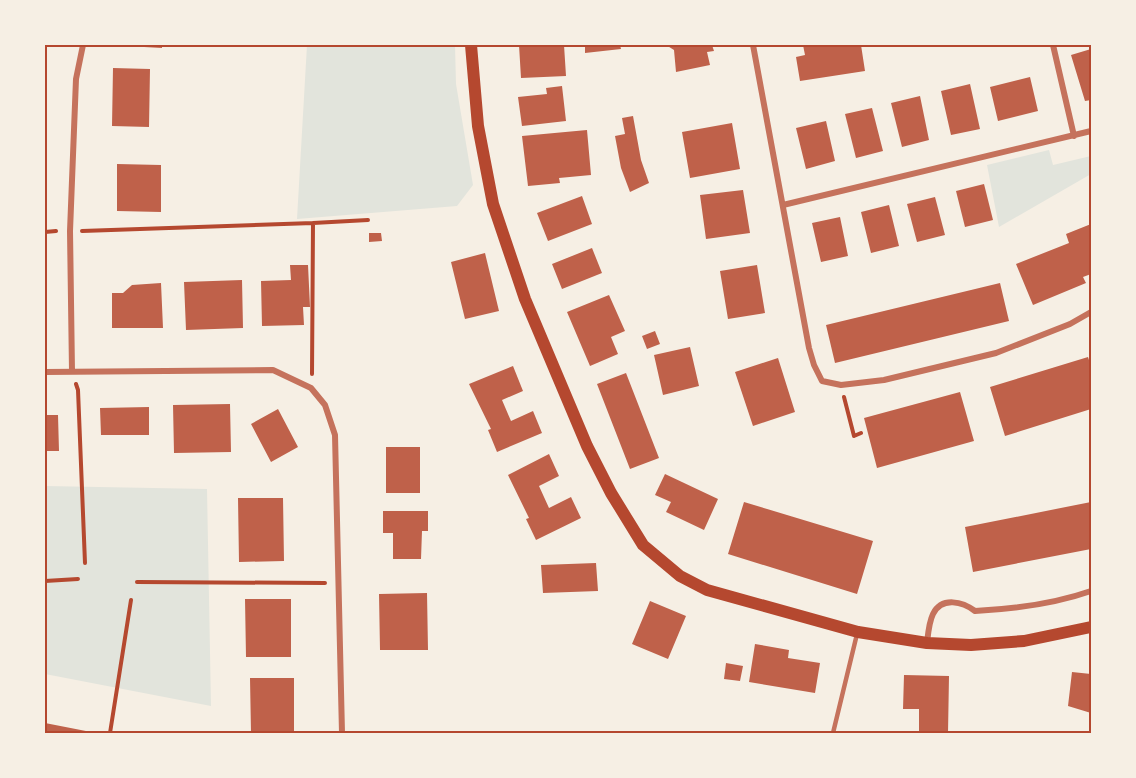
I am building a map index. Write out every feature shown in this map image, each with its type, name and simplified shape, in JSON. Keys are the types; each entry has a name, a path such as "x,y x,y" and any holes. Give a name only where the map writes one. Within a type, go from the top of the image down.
{"main road":[{"path":"471,45 478,126 493,204 525,299 587,446 610,493 643,545 680,576 707,591 858,632 927,643 971,645 1024,641 1091,627"}],"street":[{"path":"72,371 70,231 76,79 83,45"},
{"path":"753,45 814,365 822,381 841,385 884,380 996,353 1070,324 1091,312"},
{"path":"1053,45 1074,136"},
{"path":"783,205 1091,131"},
{"path":"45,372 273,370 311,388 325,405 335,435 342,733"},
{"path":"927,643 933,614 941,606 954,601 965,604 975,611 1013,609 1071,598 1091,591"}],"lane":[{"path":"833,733 858,632"}],"path":[{"path":"45,232 368,220"},
{"path":"311,388 313,223"},
{"path":"72,371 78,390 85,563"},
{"path":"841,385 854,436 861,433"},
{"path":"45,581 78,579"},
{"path":"137,582 338,583"},
{"path":"110,733 131,600"}],"shaded area":[{"path":"307,45 455,45 456,84 473,185 457,206 297,219"},
{"path":"1049,150 1053,165 1091,156 1091,174 999,227 987,165"},
{"path":"45,486 207,489 211,706 45,674"}],"building":[{"path":"144,45 162,45 162,48 144,47"},
{"path":"519,45 564,45 566,76 521,78"},
{"path":"585,45 620,45 621,49 585,53"},
{"path":"666,45 712,45 714,51 707,52 710,65 676,72 674,50"},
{"path":"803,45 861,45 865,71 800,81 796,57 805,55"},
{"path":"1091,49 1091,100 1085,101 1071,55"},
{"path":"113,68 150,69 149,127 112,126"},
{"path":"1030,77 1038,111 998,121 990,87"},
{"path":"970,84 980,129 951,135 941,91"},
{"path":"562,86 566,121 522,126 518,97 547,94 546,88"},
{"path":"920,96 929,140 902,147 891,103"},
{"path":"872,108 883,151 856,158 845,114"},
{"path":"633,116 641,160 649,183 630,192 621,168 615,136 625,134 622,118"},
{"path":"826,121 835,161 806,169 796,128"},
{"path":"732,123 740,169 690,178 682,132"},
{"path":"587,130 591,175 559,178 560,183 528,186 522,136"},
{"path":"117,164 161,165 161,212 117,211"},
{"path":"984,184 993,220 965,227 956,191"},
{"path":"743,190 750,233 706,239 700,195"},
{"path":"582,196 592,224 548,241 537,213"},
{"path":"935,197 945,235 917,242 907,204"},
{"path":"889,205 899,246 871,253 861,212"},
{"path":"840,217 848,256 821,262 812,223"},
{"path":"1091,224 1091,274 1083,277 1086,283 1033,305 1016,264 1069,243 1066,234"},
{"path":"369,233 381,233 382,241 369,242"},
{"path":"592,248 602,273 562,289 552,264"},
{"path":"485,253 499,311 465,319 451,262"},
{"path":"290,265 308,265 310,307 303,307 304,325 262,326 261,281 291,280"},
{"path":"757,265 765,313 728,319 720,271"},
{"path":"242,280 243,328 186,330 184,282"},
{"path":"161,283 163,328 112,328 112,293 123,293 132,285"},
{"path":"1000,283 1009,321 835,363 826,325"},
{"path":"609,295 625,331 611,337 618,354 590,366 567,312"},
{"path":"655,331 660,344 647,349 642,336"},
{"path":"690,347 699,386 663,395 654,355"},
{"path":"1088,357 1091,366 1091,409 1005,436 990,387"},
{"path":"778,358 795,412 753,426 735,372"},
{"path":"513,366 523,391 502,400 511,421 533,411 542,433 497,452 488,430 491,429 469,384"},
{"path":"626,373 659,458 630,469 597,384"},
{"path":"960,392 974,441 877,468 864,418"},
{"path":"230,404 231,452 174,453 173,405"},
{"path":"149,407 149,435 101,435 100,408"},
{"path":"278,409 298,447 271,462 251,424"},
{"path":"45,415 58,415 59,451 45,451"},
{"path":"386,447 420,447 420,493 386,493"},
{"path":"549,454 559,476 539,486 549,508 571,497 581,518 536,540 526,519 529,518 508,475"},
{"path":"665,474 718,499 704,530 666,512 671,502 655,495"},
{"path":"238,498 283,498 284,561 239,562"},
{"path":"744,502 873,541 857,594 728,554"},
{"path":"1091,502 1091,549 973,572 965,527"},
{"path":"383,511 428,511 428,531 422,531 421,559 393,559 393,533 383,533"},
{"path":"596,563 598,591 543,593 541,565"},
{"path":"427,593 428,650 380,650 379,594"},
{"path":"245,599 291,599 291,657 246,657"},
{"path":"650,601 686,616 668,659 632,644"},
{"path":"755,644 789,650 788,658 820,663 815,693 749,682"},
{"path":"726,663 743,666 740,681 724,679"},
{"path":"1072,672 1091,674 1091,713 1068,706"},
{"path":"904,675 949,676 948,733 919,732 919,709 903,709"},
{"path":"250,678 294,678 294,733 251,733"},
{"path":"45,723 91,732 91,733 45,733"}]}
